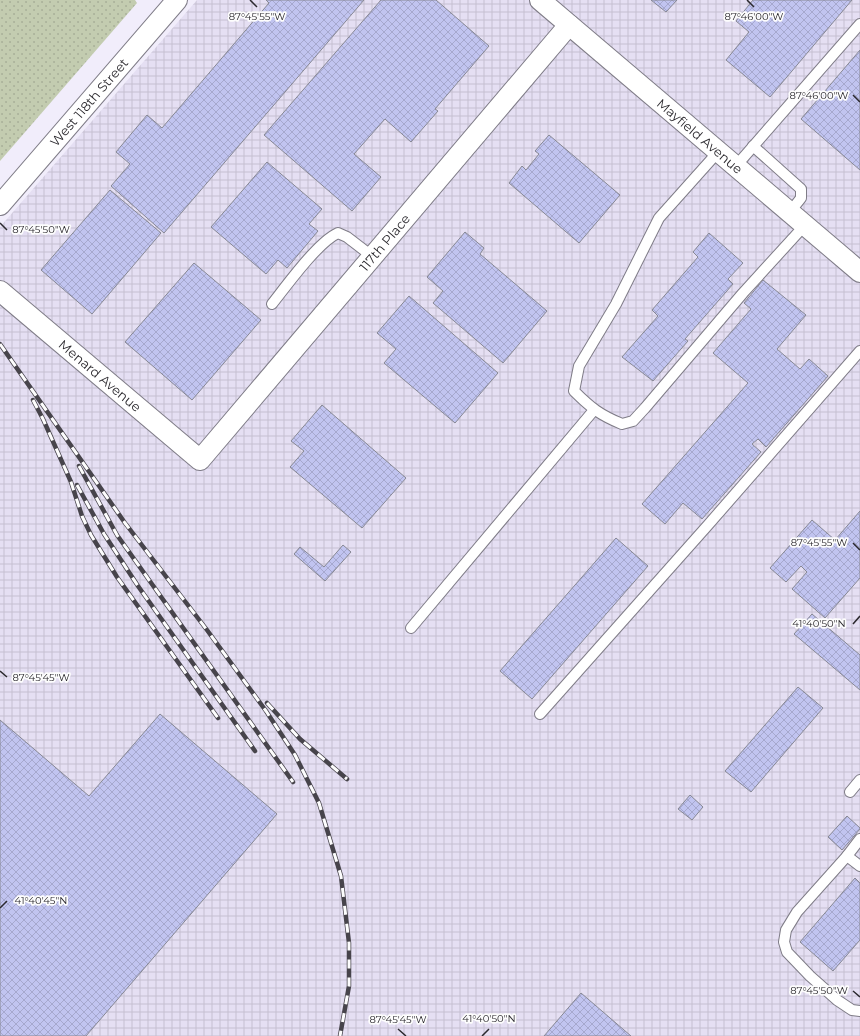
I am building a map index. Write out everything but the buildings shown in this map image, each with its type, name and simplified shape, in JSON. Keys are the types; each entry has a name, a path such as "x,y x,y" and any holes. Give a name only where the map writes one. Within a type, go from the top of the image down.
{"street":[{"name":"West 118th Street","path":"0,205 177,0"},
{"name":"Mayfield Avenue","path":"540,0 860,272"},
{"name":"117th Place","path":"200,460 569,25"},
{"name":"Menard Avenue","path":"0,291 200,460"}],"lane":[{"path":"736,166 860,24"},
{"path":"753,146 801,189 801,198 790,212"},
{"path":"718,152 659,218 616,304 579,366 574,391 588,405 604,417 622,424 633,421 743,292 805,225"},
{"path":"272,304 309,258 331,236 338,233 347,237 373,257"},
{"path":"540,714 860,351"},
{"path":"411,628 594,410"},
{"path":"850,792 860,780"},
{"path":"860,839 847,856 797,912 786,930 784,942 787,952 810,976 837,1000 852,1010 860,1011"},
{"path":"847,856 860,866"}],"shaded area":[{"path":"197,0 860,0 860,1036 0,1036 0,227"}],"green space":[{"path":"0,0 135,0 137,3 0,161"}],"railway":[{"path":"0,344 125,523 207,630 266,711 295,755 319,803 341,876 349,943 349,986 340,1036"},
{"path":"33,400 71,482 82,516 91,535 117,577 218,718"},
{"path":"79,466 117,535 293,782"},
{"path":"77,485 104,534 138,586 255,751"},
{"path":"267,703 300,739 347,779"}]}
